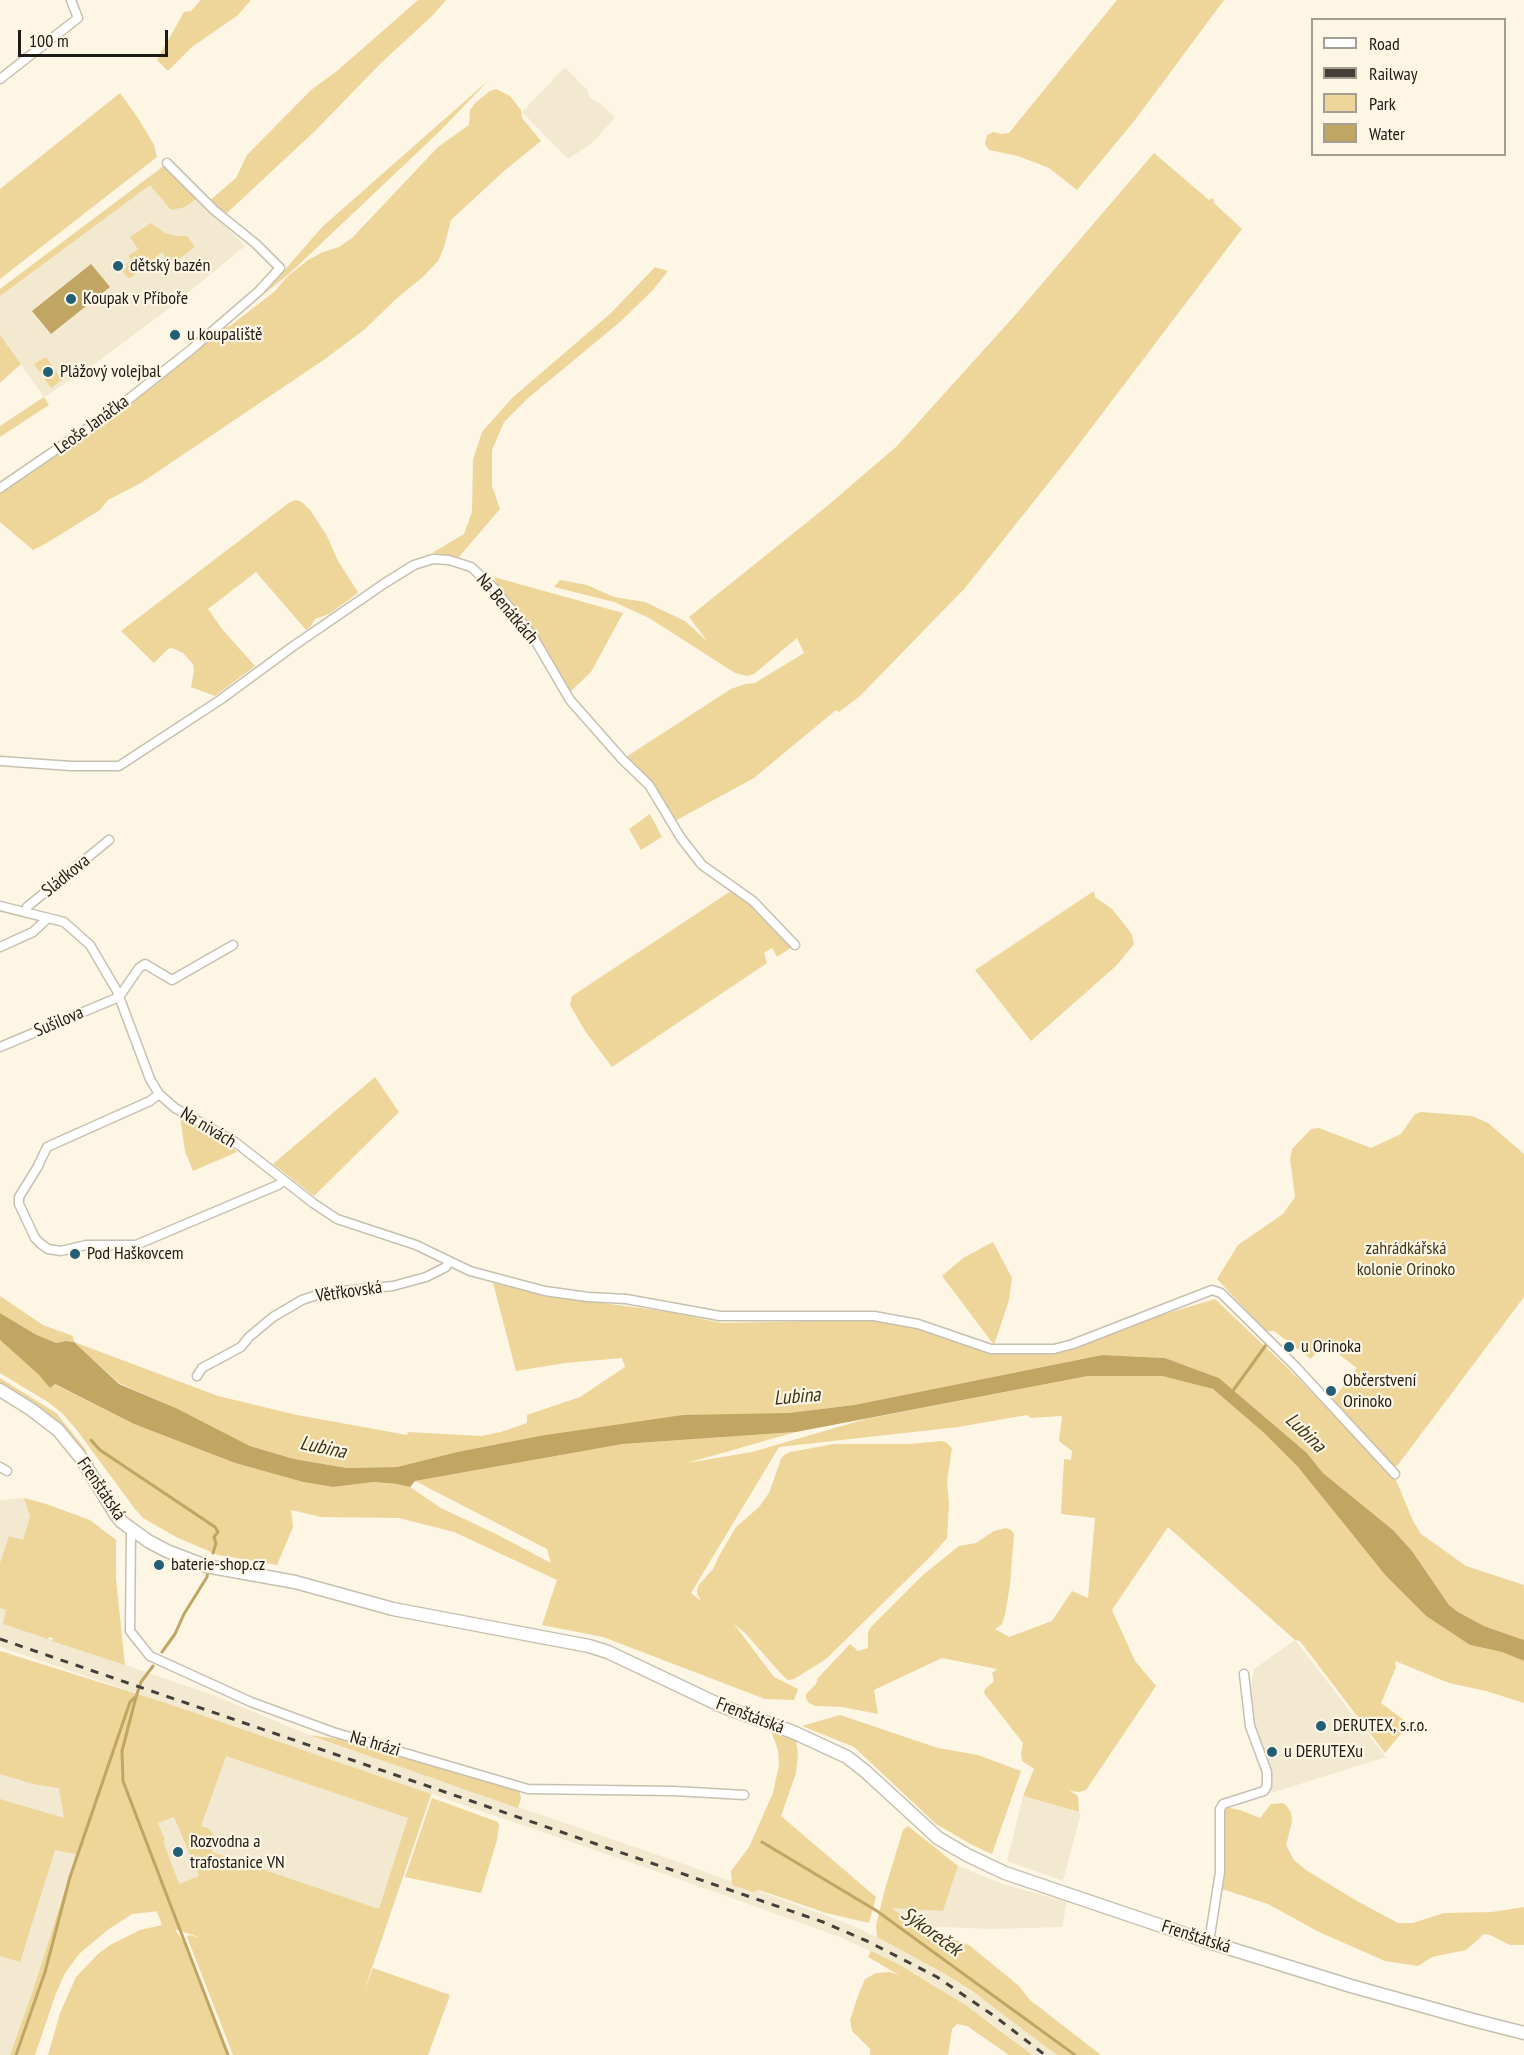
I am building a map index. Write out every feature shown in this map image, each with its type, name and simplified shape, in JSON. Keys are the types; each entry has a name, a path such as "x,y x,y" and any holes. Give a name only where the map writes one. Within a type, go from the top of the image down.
{"main road":[{"name":"Frenštátská","path":"0,1390 42,1417 63,1435 81,1458 116,1515 130,1530 166,1551 210,1567 294,1582 416,1614 590,1646 618,1656 691,1692 831,1749 856,1763 930,1831 948,1844 1005,1873 1209,1942 1351,1986 1524,2033"}],"street":[{"path":"0,78 78,18 71,0"},
{"name":"Leoše Janáčka","path":"0,488 120,406 260,291 280,268 256,244 214,210 167,163"},
{"name":"Na Benátkách","path":"0,761 71,766 119,766 220,700 385,583 414,565 432,559 449,560 471,567 492,586 532,634 570,700 622,759 649,785 681,838 702,865 753,901 795,945"},
{"name":"Sládkova","path":"27,913 27,907 109,840"},
{"name":"Na nivách","path":"0,906 64,922 90,945 119,997 150,1079 159,1094 175,1108 235,1142 337,1219 416,1245 470,1271 545,1291 626,1299 720,1316 874,1317 918,1324 991,1349 1054,1349 1073,1344 1212,1290 1221,1293 1296,1366 1395,1474"},
{"name":"Sládkova","path":"0,946 33,932 48,918"},
{"path":"119,997 139,968 145,964 172,980 233,945"},
{"name":"Sušilova","path":"0,1047 119,997"},
{"path":"159,1094 150,1101 47,1147 37,1168 18,1197 35,1238 41,1244 48,1249 61,1251 86,1245 136,1245 278,1185 284,1180"},
{"name":"Větřkovská","path":"197,1376 202,1368 241,1347 249,1337 273,1317 302,1300 323,1293 393,1286 426,1277 446,1267 449,1261"},
{"name":"Na hrázi","path":"130,1530 130,1631 150,1656 251,1702 333,1732 528,1789 674,1791 744,1795"},
{"path":"1209,1942 1220,1872 1220,1809 1223,1804 1264,1791 1267,1786 1267,1772 1251,1726 1244,1674"}],"shaded area":[{"path":"565,67 588,91 589,97 601,104 615,118 591,144 568,159 522,112"},
{"path":"165,165 245,246 167,310 88,369 44,397 0,335 0,289"},
{"path":"24,1498 30,1517 26,1543 3,1623 213,1695 309,1735 681,1863 846,1923 940,1971 1002,2012 1057,2055 1033,2055 993,2024 933,1984 902,1966 840,1937 432,1794 363,1993 162,1924 157,1912 132,1914 122,1715 10,2055 0,2055 0,1651 159,1701 0,1647 0,1622 2,1621 0,1620 0,1500"},
{"path":"1295,1640 1386,1757 1268,1794 1271,1771 1255,1728 1251,1686 1254,1669"},
{"path":"1023,1796 1081,1813 1063,1881 1007,1861"},
{"path":"958,1866 1003,1884 1067,1902 1062,1927 991,1929 917,1926 891,1907 943,1911"}],"green space":[{"path":"201,0 251,0 238,15 192,47 168,71 157,60 184,12 191,11"},
{"path":"418,0 446,0 316,130 227,213 216,208 209,201 236,178 247,155 311,90 337,71"},
{"path":"1117,0 1224,0 1135,120 1077,190 1049,168 1018,156 989,150 985,144 987,135 993,132 1009,133"},
{"path":"490,79 439,132 290,273 263,295 322,227"},
{"path":"496,89 510,96 521,110 522,118 541,141 504,171 451,220 438,261 365,329 325,359 141,483 108,500 100,510 45,544 33,550 0,522 0,492 113,415 223,328 230,326 274,292 288,276 308,260 339,247 352,238 438,147 469,125 470,110 475,103"},
{"path":"120,93 154,145 157,157 0,279 0,189"},
{"path":"1154,153 1209,200 1213,198 1214,203 1242,229 1070,456 965,588 860,696 839,712 836,710 754,778 675,821 646,777 626,757 731,689 755,683 804,653 797,638 754,674 747,676 735,673 649,618 614,602 554,587 560,580 587,585 614,597 645,602 685,621 708,642 689,617 826,507 897,446 1017,313"},
{"path":"165,165 197,198 185,207 171,210 150,185 0,296 0,289"},
{"path":"151,223 165,233 187,236 195,247 172,264 162,252 129,279 122,271 131,260 128,256 138,249 130,237"},
{"path":"655,267 668,271 652,291 620,322 527,399 504,422 492,450 492,486 500,509 458,558 432,553 464,534 472,512 473,460 482,432 512,398 611,313"},
{"path":"0,335 21,364 0,383"},
{"name":"Plážový volejbal","path":"46,357 62,380 51,388 34,364"},
{"path":"44,397 49,405 0,437 0,426"},
{"path":"296,500 302,502 310,510 327,536 338,561 358,592 354,596 329,614 315,619 306,630 256,572 208,609 222,629 255,666 215,696 191,687 193,664 183,653 172,648 168,649 154,663 121,631 290,502"},
{"path":"494,577 623,613 591,672 569,693 537,633 496,583"},
{"path":"650,814 662,837 641,850 629,829"},
{"path":"731,891 764,916 792,947 777,957 772,948 764,953 767,963 612,1067 585,1031 570,1005 572,996"},
{"path":"1094,891 1095,897 1112,909 1125,925 1132,935 1134,944 1117,965 1031,1041 975,970"},
{"path":"375,1077 399,1112 314,1196 273,1164"},
{"name":"zahrádkářská kolonie Orinoko","path":"1421,1112 1472,1116 1488,1123 1524,1154 1524,1297 1397,1466 1391,1465 1332,1401 1357,1368 1324,1343 1311,1359 1274,1331 1266,1331 1217,1279 1238,1245 1283,1214 1295,1197 1290,1159 1292,1149 1311,1129 1319,1128 1371,1148 1401,1134 1415,1114"},
{"path":"180,1116 237,1152 193,1171 185,1151"},
{"path":"993,1242 1012,1278 1009,1300 994,1345 942,1276 963,1258"},
{"path":"493,1283 544,1295 669,1312 722,1323 874,1320 918,1328 989,1352 1015,1353 1051,1353 1145,1320 1215,1299 1296,1376 1396,1480 1421,1534 1466,1566 1524,1585 1524,1640 1484,1626 1449,1605 1412,1551 1393,1530 1323,1473 1307,1453 1219,1378 1165,1358 1102,1355 854,1405 539,1436 457,1452 397,1467 347,1468 294,1459 250,1446 176,1408 119,1383 74,1342 218,1396 297,1415 407,1435 408,1432 481,1436 527,1423 527,1415 580,1397 625,1367 622,1358 565,1363 516,1371"},
{"path":"0,1296 43,1325 73,1336 74,1342 56,1343 35,1334 0,1313"},
{"path":"0,1340 50,1388 54,1384 134,1424 235,1463 303,1482 333,1487 374,1482 410,1487 441,1508 551,1563 547,1549 415,1481 623,1444 796,1432 687,1463 752,1452 866,1419 1088,1376 1162,1376 1213,1389 1263,1432 1298,1467 1386,1576 1426,1616 1470,1645 1502,1652 1524,1661 1524,1703 1486,1691 1449,1683 1395,1661 1396,1667 1381,1703 1409,1724 1385,1753 1300,1641 1295,1640 1168,1527 1112,1610 1135,1661 1156,1686 1086,1790 1070,1791 1078,1796 1079,1812 1023,1796 1034,1769 1022,1761 1023,1743 984,1693 994,1681 992,1673 997,1669 942,1658 874,1690 878,1714 842,1707 815,1706 806,1699 806,1694 816,1684 818,1678 850,1644 858,1651 868,1648 868,1632 871,1627 923,1575 959,1546 976,1543 994,1531 1006,1528 1014,1534 1005,1615 1002,1624 995,1629 1009,1637 1052,1621 1072,1591 1088,1598 1095,1518 1061,1514 1064,1459 1071,1460 1072,1451 1059,1441 1062,1416 1031,1418 1027,1415 958,1427 779,1447 691,1593 701,1601 697,1593 698,1586 713,1569 736,1527 759,1507 769,1493 784,1455 834,1444 909,1444 942,1441 952,1448 947,1482 949,1504 947,1538 826,1659 794,1679 788,1680 734,1624 774,1677 798,1689 794,1700 765,1699 603,1637 542,1625 557,1580 454,1532 399,1518 321,1517 291,1510 293,1527 277,1565 218,1555 176,1537 143,1518 62,1413 0,1373"},
{"path":"0,1378 56,1413 87,1451 84,1452 41,1410 0,1384"},
{"path":"24,1498 90,1520 116,1540 116,1579 125,1665 52,1641 53,1638 48,1639 3,1624 6,1610 0,1608 0,1563 9,1536 23,1540 30,1517"},
{"path":"0,1651 166,1703 431,1794 363,1994 373,1968 450,1995 428,2055 233,2055 187,1937 189,1935 201,1938 175,1929 184,1943 227,2055 48,2055 60,2013 76,1977 110,1945 140,1930 162,1925 157,1911 132,1914 109,1929 79,1954 65,1973 56,1993 35,2055 10,2055 76,1854 55,1850 20,1962 0,1956 0,1799 64,1818 59,1788 33,1784 0,1774","holes":["226,1756 408,1818 379,1909 212,1852 216,1838 208,1828 201,1826","174,1817 199,1876 179,1884 158,1823"]},
{"path":"840,1715 938,1748 978,1755 1021,1771 992,1854 936,1824 854,1747 802,1726"},
{"path":"771,1731 796,1740 798,1754 796,1773 781,1816 876,1897 869,1923 826,1913 759,1890 753,1892 732,1885 731,1871 749,1847 773,1793 779,1765 778,1750"},
{"path":"309,1735 360,1742 519,1790 521,1798 518,1808"},
{"path":"432,1798 498,1822 497,1840 481,1893 405,1877"},
{"path":"1283,1803 1291,1813 1292,1822 1286,1845 1294,1860 1306,1870 1357,1901 1398,1923 1413,1923 1444,1913 1492,1912 1524,1907 1524,1945 1510,1945 1484,1934 1466,1950 1432,1957 1418,1966 1385,1961 1319,1932 1268,1904 1222,1889 1225,1807 1260,1818 1271,1804"},
{"path":"908,1826 958,1866 943,1911 892,1908 917,1926 969,1945 1019,1986 1030,2000 1101,2055 1057,2055 972,1991 877,1937 876,1926 885,1889 903,1830"},
{"path":"871,1951 902,1966 964,2004 1033,2055 1009,2055 967,2026 957,2024 952,2029 948,2055 870,2055 870,2049 852,2031 850,2020 858,1996 865,1979 876,1973 890,1972 899,1975 868,1957"}],"water":[{"name":"Koupak v Příboře","path":"91,264 110,287 51,334 32,311"},
{"path":"0,1313 35,1334 56,1343 74,1342 119,1384 176,1408 250,1446 294,1459 347,1468 397,1467 457,1452 539,1436 683,1415 788,1413 854,1405 1102,1355 1165,1358 1219,1378 1307,1453 1323,1473 1393,1530 1412,1551 1449,1605 1484,1626 1524,1640 1524,1661 1502,1652 1470,1645 1426,1616 1386,1576 1298,1467 1263,1432 1213,1389 1162,1376 1088,1376 796,1432 623,1444 415,1481 410,1487 374,1482 333,1487 303,1482 235,1463 134,1424 55,1384 50,1388 0,1340"}],"waterway":[{"path":"1232,1392 1266,1345"},
{"path":"91,1440 100,1450 215,1527 218,1532 214,1537 216,1543 213,1553"},
{"path":"162,1652 175,1634 184,1614 207,1577 208,1571"},
{"path":"153,1666 141,1682 136,1697 122,1751 123,1781 228,2055"},
{"path":"16,2055 45,1972 70,1877 130,1702 134,1698"},
{"name":"Sýkoreček","path":"762,1842 877,1911 1075,2055"}],"railway":[{"path":"0,1639 823,1922 867,1941 937,1977 997,2018 1045,2055"}],"place":[{"name":"dětský bazén","path":"118,266"},
{"name":"Koupak v Příboře","path":"71,299"},
{"name":"u koupaliště","path":"175,335"},
{"name":"Plážový volejbal","path":"48,372"},
{"name":"Pod Haškovcem","path":"75,1254"},
{"name":"u Orinoka","path":"1289,1347"},
{"name":"Občerstvení Orinoko","path":"1331,1391"},
{"name":"baterie-shop.cz","path":"159,1565"},
{"name":"DERUTEX, s.r.o.","path":"1321,1726"},
{"name":"u DERUTEXu","path":"1272,1752"},
{"name":"Rozvodna a trafostanice VN","path":"178,1852"}],"water label":[{"name":"Lubina","path":"797,1397"},
{"name":"Lubina","path":"1305,1433"},
{"name":"Lubina","path":"323,1448"}]}
